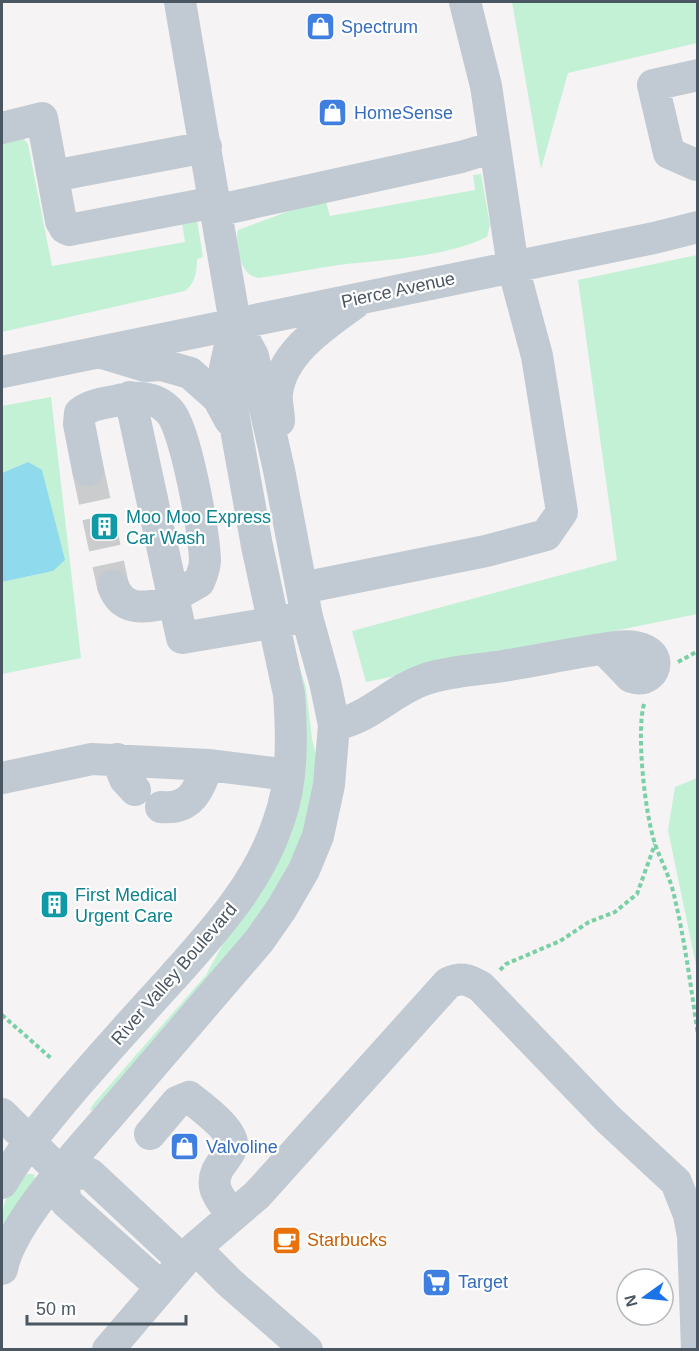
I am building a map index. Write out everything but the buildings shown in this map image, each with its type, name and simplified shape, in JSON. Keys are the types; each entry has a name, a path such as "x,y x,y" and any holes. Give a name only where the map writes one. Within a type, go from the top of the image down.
{"street":[{"path":"2,1269 3,1261 19,1227 61,1173 259,941 282,908 304,870 318,836 329,785 334,725 304,602 279,470 253,356 235,323 180,2"},
{"path":"130,398 182,638 274,623 304,602 546,535 562,512 537,356 513,267 486,86 465,2"},
{"path":"697,167 669,153 653,85 698,75"},
{"path":"2,128 42,118 62,224 72,231 215,207 494,147"},
{"path":"52,176 206,147"},
{"name":"Pierce Avenue","path":"2,372 698,227"},
{"path":"279,470 279,417 276,395 280,381 300,347 362,297"},
{"name":"River Valley Boulevard","path":"2,1183 29,1141 237,902 268,848 280,819 289,775 291,717 289,694 225,368 235,323"},
{"name":"Pierce Avenue","path":"98,352 145,366 162,364 190,374 218,398 235,428"},
{"path":"88,470 79,424 80,413 84,410 98,405 142,397 155,400 165,407 178,423 202,530 206,562 199,582 173,598 137,606 128,605 117,597 113,586"},
{"path":"334,725 350,722 365,715 407,687 427,678 604,649"},
{"path":"2,778 92,759 208,765 289,775"},
{"path":"117,759 125,779 135,790"},
{"path":"160,807 172,808 187,802 199,788 208,765"},
{"path":"108,1350 189,1254 257,1195 448,983 459,979 469,980 481,987 608,1119 676,1182 686,1205 693,1236 697,1350"},
{"path":"150,1134 177,1102 189,1097 228,1131 233,1143 218,1169 215,1189 232,1216"},
{"path":"2,1114 61,1173 66,1202 161,1287"},
{"path":"61,1173 90,1174 230,1284 307,1350"}],"path":[{"path":"673,666 698,651"},
{"path":"645,699 640,717 640,735 646,796 655,844 671,880 677,906 698,1035"},
{"path":"469,980 495,975 506,964 560,941 589,922 615,912 638,894 655,844"},
{"path":"2,1015 52,1059"}],"green space":[{"path":"512,2 697,2 697,43 568,73 541,169"},
{"path":"22,137 28,144 52,266 185,242 182,223 197,220 203,257 197,259 195,277 188,288 185,291 2,332 2,141"},
{"path":"481,174 490,225 487,237 471,244 418,256 346,264 258,278 249,274 240,259 238,230 325,198 330,216 475,190 473,175"},
{"path":"697,255 697,614 366,682 352,631 617,560 578,280"},
{"path":"51,397 81,658 2,674 2,582 53,571 28,462 2,473 2,406"},
{"path":"295,652 306,688 312,739 319,768 311,818 269,909 99,1106 91,1111 95,1102 206,975 224,942 264,883"},
{"path":"697,778 697,970 668,830 675,787"},
{"path":"28,1174 34,1174 35,1179 2,1245 4,1204 12,1188"}],"water":[{"path":"28,462 42,470 65,560 53,571 2,582 2,473"}],"tunnel":[{"path":"88,470 113,586"}],"place":[{"name":"Spectrum","path":"320,27"},
{"name":"HomeSense","path":"333,113"},
{"name":"Moo Moo Express Car Wash","path":"105,527"},
{"name":"First Medical Urgent Care","path":"54,905"},
{"name":"Valvoline","path":"185,1147"},
{"name":"Starbucks","path":"286,1240"},
{"name":"Target","path":"437,1282"}]}
